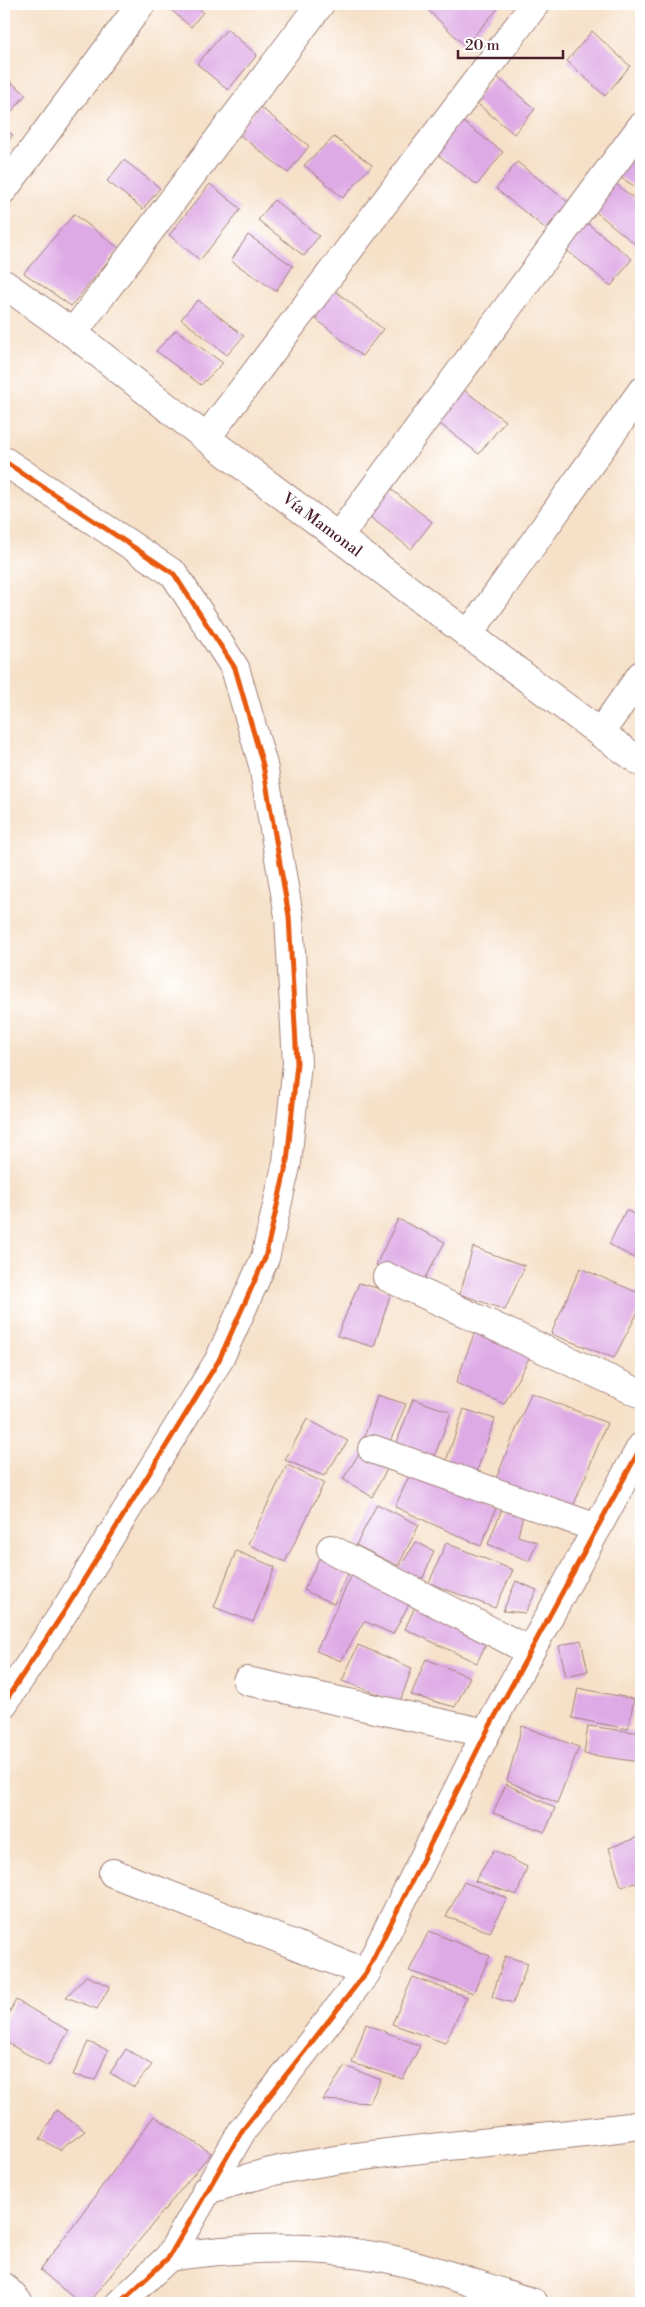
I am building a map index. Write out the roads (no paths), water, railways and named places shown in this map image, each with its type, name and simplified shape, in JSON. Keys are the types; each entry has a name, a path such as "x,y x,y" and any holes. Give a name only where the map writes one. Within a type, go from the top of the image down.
{"street":[{"path":"4,189 141,4"},
{"path":"73,333 320,4"},
{"path":"206,438 535,4"},
{"path":"338,537 641,127"},
{"name":"Vía Mamonal","path":"4,284 73,333 206,438 468,635 641,762"},
{"path":"468,635 641,392"},
{"path":"4,461 174,574 235,668 263,765 289,916 297,1063 287,1162 265,1258 219,1360 64,1612 4,1703"},
{"path":"600,733 641,675"},
{"path":"386,1277 641,1394"},
{"path":"120,2303 169,2257 206,2190 242,2131 366,1973 486,1733 641,1447"},
{"path":"372,1449 597,1528"},
{"path":"331,1549 530,1651"},
{"path":"247,1681 486,1733"},
{"path":"113,1873 366,1973"},
{"path":"206,2190 282,2170 378,2154 572,2135 641,2125"},
{"path":"169,2257 213,2250 314,2249 403,2262 534,2303"},
{"path":"4,2287 19,2303"}]}
